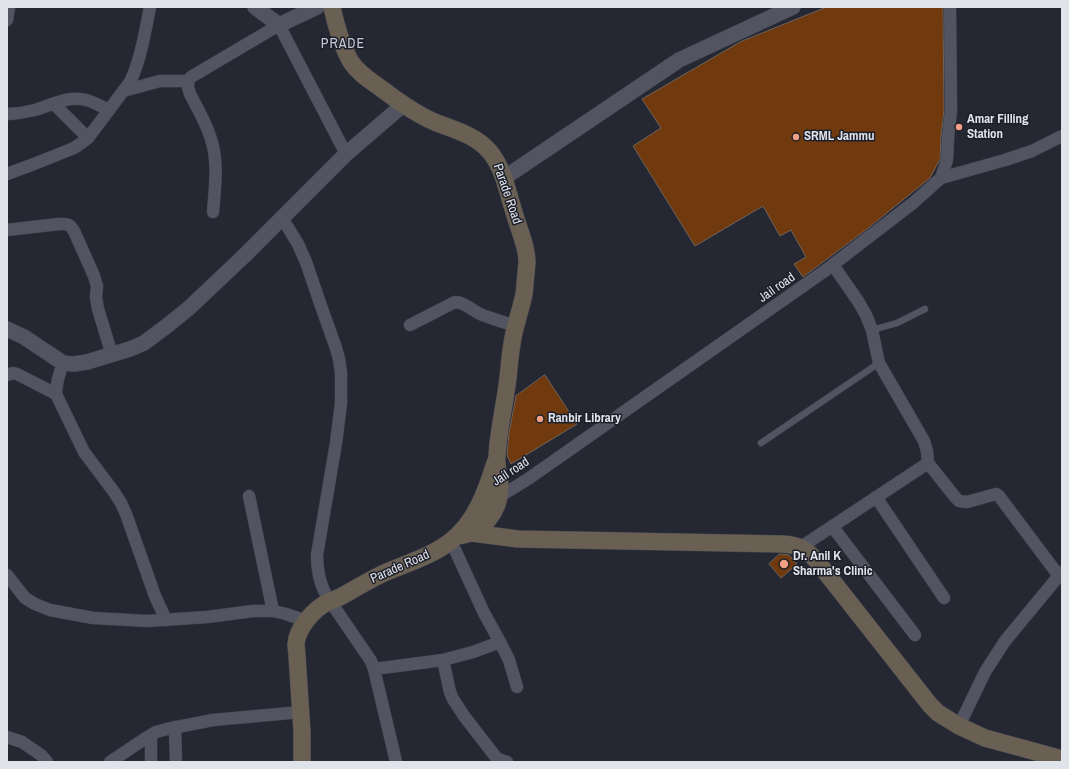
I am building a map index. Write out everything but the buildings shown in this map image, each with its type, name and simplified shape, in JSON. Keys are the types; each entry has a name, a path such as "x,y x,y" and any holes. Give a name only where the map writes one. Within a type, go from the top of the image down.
{"main road":[{"name":"Parade Road","path":"332,7 335,23 351,62 365,77 403,104 435,122 480,141 490,151 504,178 525,248 527,262 524,294 512,343 507,390 496,459 490,480 479,507 460,536"},
{"name":"Parade Road","path":"302,762 301,712 298,656 296,646 297,639 306,621 319,608 335,601 360,585 439,550 460,536 481,528 489,519 498,498 500,483 496,459"},
{"path":"460,536 518,539 782,544 801,547 810,553 816,560 930,705 938,713 959,726 985,738 1062,759"},
{"name":"Parade Road","path":"298,656 312,625 335,601"}],"street":[{"path":"7,20 9,7"},
{"path":"7,174 74,148 88,138 130,82 134,74 144,41 150,7"},
{"path":"255,7 278,24 346,154"},
{"path":"213,212 215,164 213,144 190,94 188,81 191,77 278,24 317,7"},
{"path":"504,178 679,60 793,7"},
{"path":"941,178 947,160 951,111 950,7"},
{"path":"123,91 160,81 188,81"},
{"path":"7,114 24,112 75,99 86,100 109,110"},
{"path":"54,104 88,138"},
{"path":"7,329 24,337 63,364 74,364 112,355 144,343 189,308 346,154 403,104"},
{"path":"941,178 1032,151 1062,136"},
{"name":"Jail road","path":"479,507 498,498 528,479 833,265 913,203 941,178"},
{"path":"282,218 298,244 306,262 336,348 341,373 341,403 336,443 316,555 320,582 326,595 335,601 371,661 396,762"},
{"path":"7,230 58,224 67,224 71,226 94,276 97,286 96,298 98,309 112,355"},
{"path":"833,265 858,301 872,330 879,363 924,441 928,463 959,501 967,502 996,494 999,496 1060,574 1005,641 985,672 959,726"},
{"path":"410,325 450,304 459,302 478,313 516,326"},
{"path":"63,364 57,380 56,394 84,452 121,503 155,596 166,620"},
{"path":"7,374 18,374 56,394"},
{"path":"801,547 928,463"},
{"path":"249,496 273,611"},
{"path":"876,497 944,598"},
{"path":"832,526 914,635"},
{"path":"460,536 484,613 509,660 517,687"},
{"path":"7,574 25,598 35,604 50,610 93,618 166,620 253,611 273,611 306,621"},
{"path":"374,669 443,660 473,652 500,642"},
{"path":"443,660 450,692 456,705 495,756 498,759 507,762"},
{"path":"110,762 156,732 175,727 213,720 301,712"},
{"path":"175,727 176,762"},
{"path":"151,735 151,762"},
{"path":"7,737 22,742 36,751 47,762"}],"lane":[{"path":"872,330 897,323 925,309"},
{"path":"761,443 879,363"}],"place":[{"name":"Amar Filling Station","path":"959,127"},
{"name":"SRML Jammu","path":"796,137"},
{"name":"Ranbir Library","path":"540,419"},
{"name":"Dr. Anil K Sharma's Clinic","path":"784,564"}],"district":[{"name":"PRADE","path":"343,44"}]}
